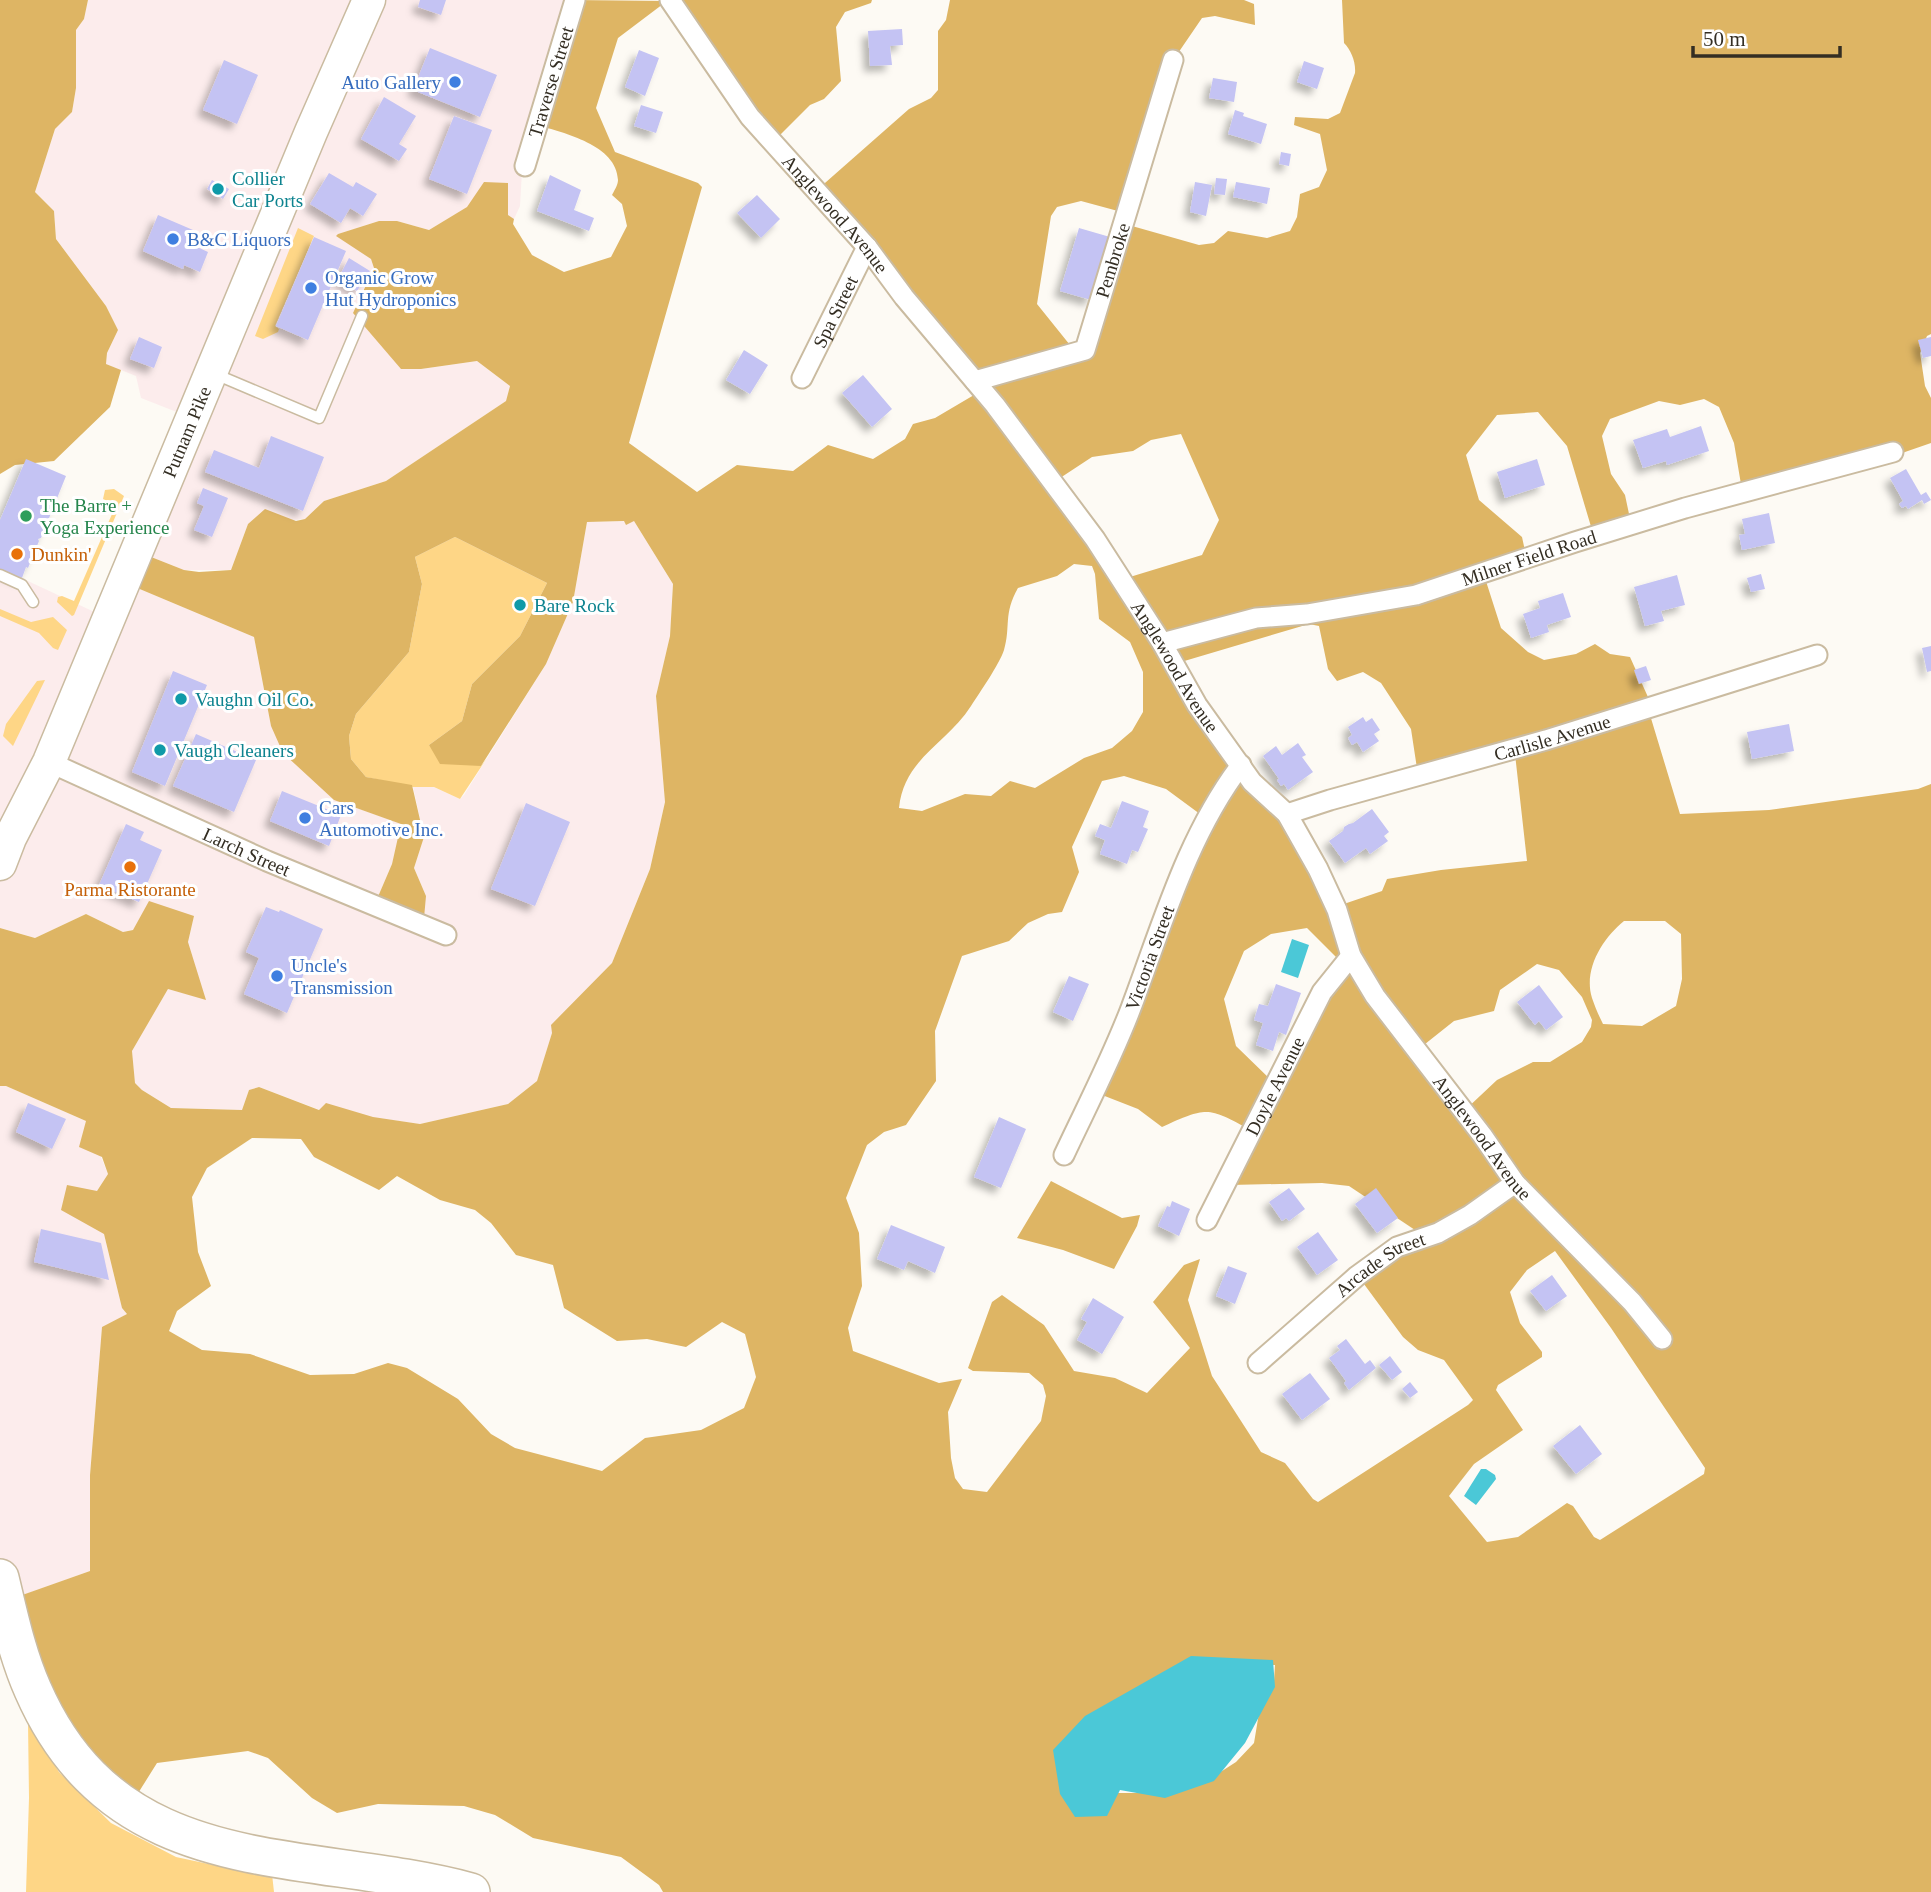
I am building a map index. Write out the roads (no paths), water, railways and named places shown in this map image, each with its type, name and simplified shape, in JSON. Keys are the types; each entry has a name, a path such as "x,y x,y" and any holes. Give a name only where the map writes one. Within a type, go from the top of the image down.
{"highway":[{"path":"0,1577 25,1671 50,1723 83,1769 136,1812 176,1833 220,1848 471,1892"}],"main road":[{"name":"Putnam Pike","path":"0,864 10,838 49,762 311,132 369,0"}],"street":[{"name":"Traverse Street","path":"526,166 575,0"},
{"name":"Anglewood Avenue","path":"670,0 750,117 867,247 904,297 975,381 1095,538 1162,643 1197,705 1252,782 1287,814 1337,910 1351,956 1375,996 1482,1135 1515,1183 1632,1302 1662,1339"},
{"name":"Pembroke","path":"975,381 1085,350 1173,60"},
{"name":"Spa Street","path":"802,378 867,247"},
{"name":"Milner Field Road","path":"1162,643 1256,618 1307,614 1416,595 1685,508 1893,452"},
{"name":"Carlisle Avenue","path":"1287,814 1546,740 1817,655"},
{"name":"Larch Street","path":"49,762 267,861 446,935"},
{"name":"Victoria Street","path":"1064,1155 1130,1010 1188,861 1220,792 1241,765"},
{"name":"Doyle Avenue","path":"1207,1220 1322,992 1351,956"},
{"name":"Arcade Street","path":"1258,1363 1357,1276 1397,1247 1438,1233 1470,1216 1515,1183"}],"lane":[{"path":"211,373 319,418 362,316"},
{"path":"0,575 22,585 33,602"}],"water":[{"path":"1292,939 1309,945 1298,978 1281,972"},
{"path":"1481,1469 1495,1475 1496,1479 1476,1505 1464,1496"},
{"path":"1191,1656 1273,1660 1275,1687 1245,1743 1214,1781 1165,1798 1120,1790 1107,1816 1075,1817 1060,1794 1053,1750 1085,1716"}],"place":[{"name":"Auto Gallery","path":"455,82"},
{"name":"Collier Car Ports","path":"218,189"},
{"name":"B&C Liquors","path":"173,239"},
{"name":"Organic Grow Hut Hydroponics","path":"311,288"},
{"name":"The Barre + Yoga Experience","path":"26,516"},
{"name":"Dunkin'","path":"17,554"},
{"name":"Bare Rock","path":"520,605"},
{"name":"Vaughn Oil Co.","path":"181,699"},
{"name":"Vaugh Cleaners","path":"160,750"},
{"name":"Cars Automotive Inc.","path":"305,818"},
{"name":"Parma Ristorante","path":"130,867"},
{"name":"Uncle's Transmission","path":"277,976"}]}
